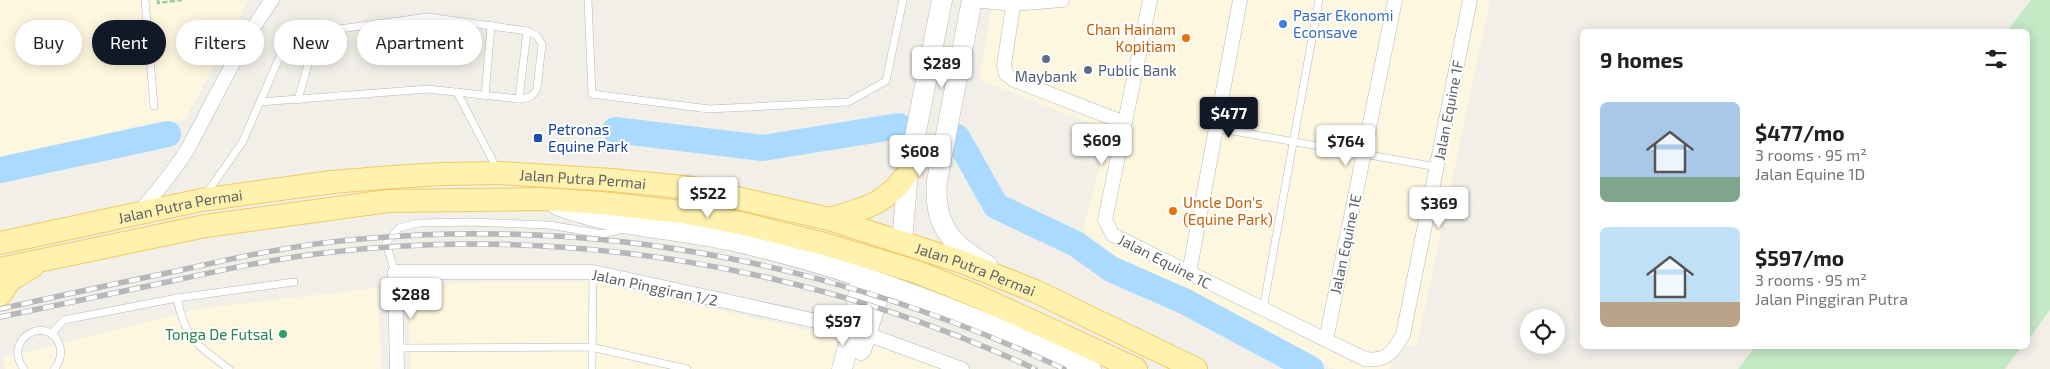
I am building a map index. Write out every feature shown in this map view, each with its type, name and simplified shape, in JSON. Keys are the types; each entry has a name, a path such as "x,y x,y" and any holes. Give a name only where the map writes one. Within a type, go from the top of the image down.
{"main road":[{"path":"829,219 863,209 883,200 900,184 908,172"},
{"name":"Jalan Putra Permai","path":"0,243 201,200 332,182 442,174 499,173 612,180 694,188 829,219 962,262 1035,291 1196,369"},
{"name":"Jalan Putra Permai","path":"0,269 205,226 388,201 542,199 601,203 682,212 740,223 824,244 917,272 979,297 1136,369"},
{"path":"0,230 69,220 94,223"},
{"path":"902,242 902,250 906,259 917,272"},
{"path":"0,295 10,280 42,261"}],"street":[{"path":"137,214 161,187 186,151 255,23 272,0"},
{"path":"902,242 908,172 942,0"},
{"path":"1035,291 967,253 950,237 938,211 935,199 972,0 1013,2 1062,0"},
{"name":"Jalan Equine 1C","path":"1150,0 1106,220 1113,235 1326,340"},
{"path":"1189,273 1240,0"},
{"name":"Jalan Equine 1E","path":"1326,340 1395,0"},
{"name":"Jalan Equine 1F","path":"1326,340 1365,360 1376,361 1386,356 1396,347 1403,335 1470,0"},
{"path":"1013,2 1004,65 1006,74 1014,80 1125,123"},
{"path":"542,199 574,211 638,226 741,242 814,262 935,303 1014,334 1091,369"},
{"path":"395,272 397,369"},
{"name":"Jalan Pinggiran 1/2","path":"395,272 593,272 859,331 945,365 962,369"},
{"path":"856,369 861,278"},
{"path":"842,369 882,285"}],"lane":[{"path":"145,0 154,106"},
{"path":"588,0 592,94 709,109 848,102 886,81 903,0"},
{"path":"1263,310 1319,0"},
{"path":"260,102 428,90 519,99 532,96 537,88 542,44 537,36 527,32 428,17 347,28"},
{"path":"485,96 490,25"},
{"path":"519,99 527,32"},
{"path":"201,200 242,143 276,65"},
{"path":"298,100 308,65"},
{"path":"457,92 499,173"},
{"path":"1216,128 1437,167"},
{"path":"395,272 386,243 399,228 418,223 469,222 549,225 603,234 638,226"},
{"path":"592,369 593,272"},
{"path":"52,334 64,320 177,298 294,282"},
{"path":"177,298 181,319 188,333 204,350 229,369"},
{"path":"24,369 17,356 19,342 24,336 37,330 52,334 60,346 60,360 54,369"},
{"path":"397,348 591,347 687,369"}],"path":[{"path":"158,0 158,2 182,0"}],"shaded area":[{"path":"0,0 249,0 238,20 176,20 176,65 214,65 185,120 141,125 0,159"},
{"path":"993,0 1490,0 1417,345 1398,349 1389,369 1335,369 1112,259 1083,229 1109,131 979,79"},
{"path":"589,281 870,344 941,369 411,369 408,284"},
{"path":"377,288 382,369 5,369 2,358 197,309"}],"green space":[{"path":"2031,0 2050,0 2050,310 2030,337 2030,29 2009,29"},
{"path":"1754,349 2020,349 2005,369 1738,369"}],"waterway":[{"path":"615,130 763,148 899,126"},
{"path":"0,170 168,134"},
{"path":"957,137 996,206 1076,244 1111,269 1184,301 1311,369"}],"railway":[{"path":"0,309 246,256 315,244 361,239 453,234 543,235 633,243 721,257 808,276 895,302 980,333 1064,369"},
{"path":"0,317 228,269 305,255 415,245 506,245 597,250 687,262 777,280 865,304 951,334 1035,369"}],"place":[{"name":"Pasar Ekonomi Econsave","path":"1283,24"},
{"name":"Chan Hainam Kopitiam","path":"1186,38"},
{"name":"Maybank","path":"1046,59"},
{"name":"Public Bank","path":"1088,70"},
{"name":"Petronas Equine Park","path":"538,138"},
{"name":"Uncle Don's (Equine Park)","path":"1173,211"},
{"name":"Tonga De Futsal","path":"283,334"}]}
